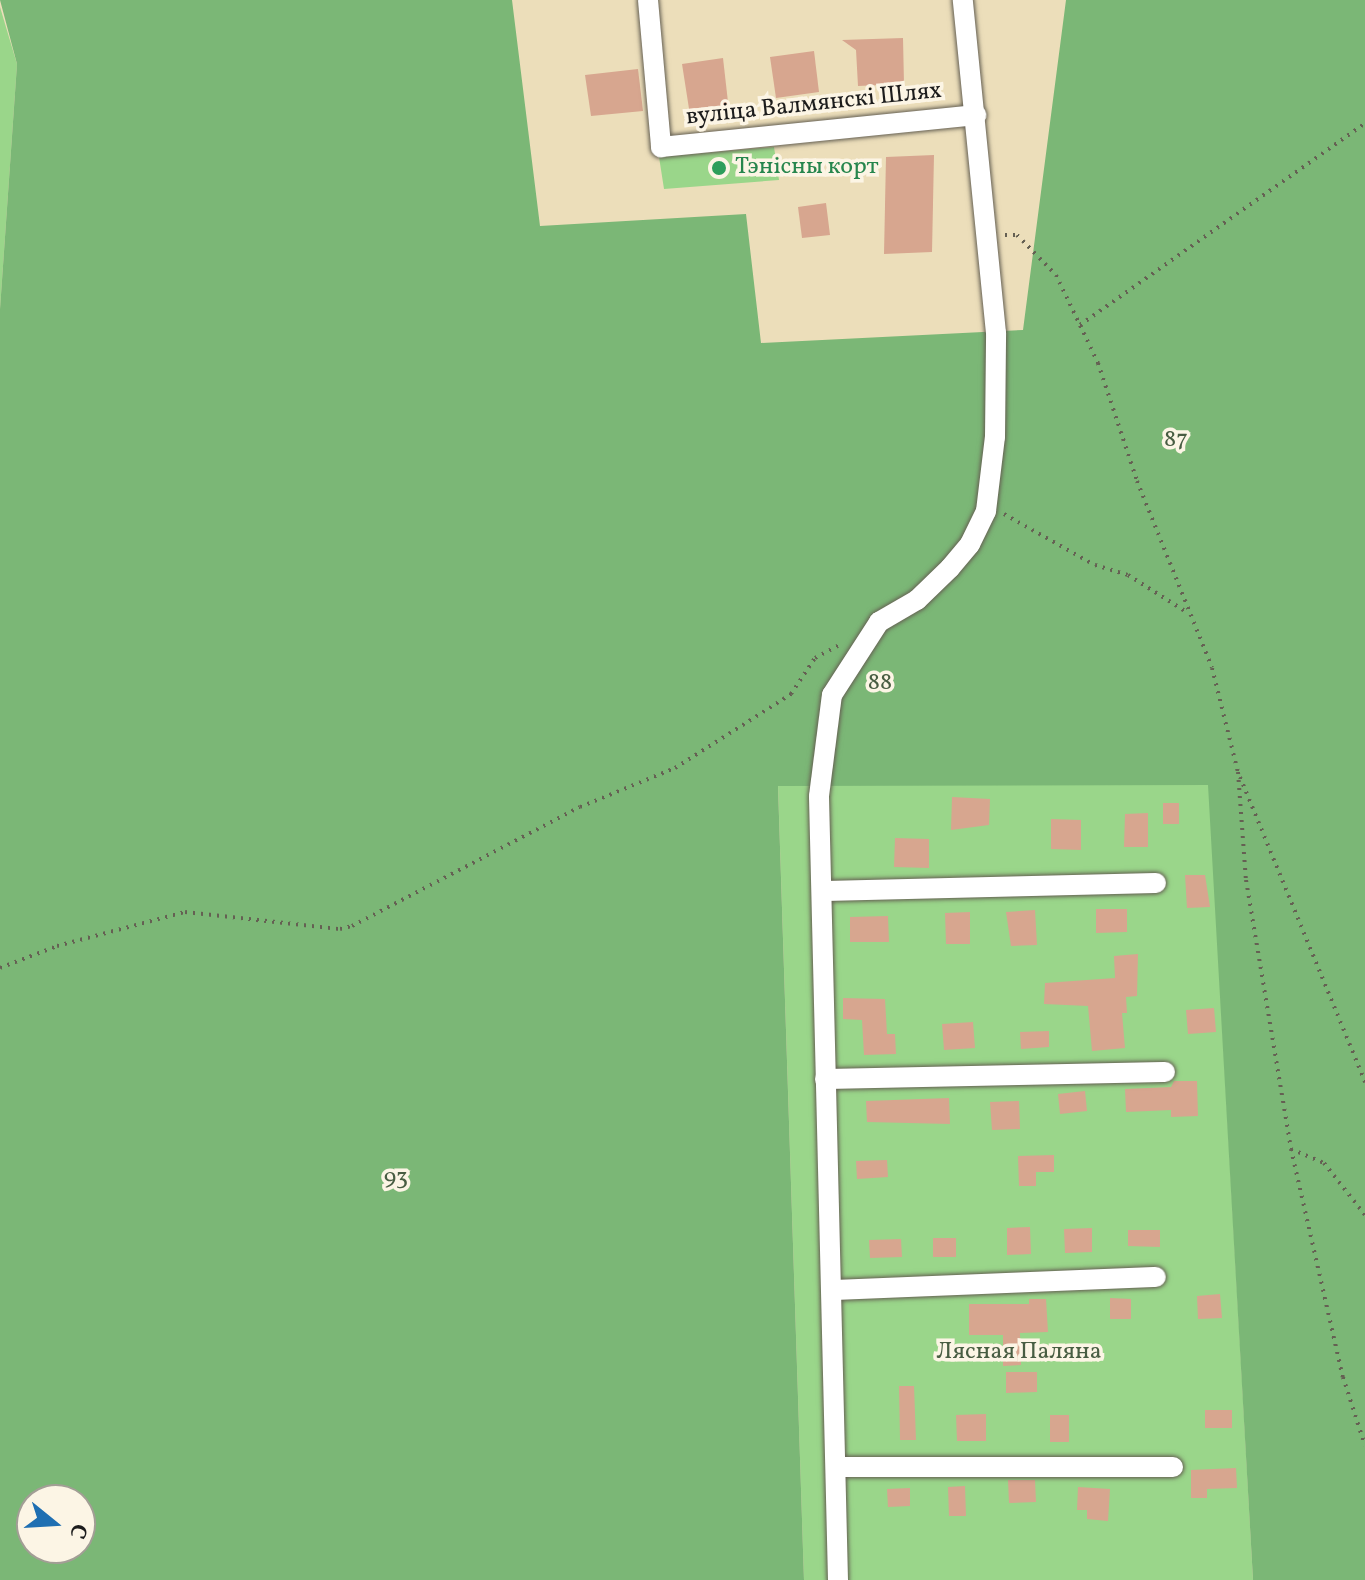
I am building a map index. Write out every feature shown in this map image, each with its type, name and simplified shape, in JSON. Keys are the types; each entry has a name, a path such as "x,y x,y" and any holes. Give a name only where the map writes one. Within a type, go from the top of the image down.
{"street":[{"name":"вуліца Валмянскі Шлях","path":"648,0 661,147 976,115"},
{"name":"вуліца Валмянскі Шлях","path":"963,0 990,234 996,397 986,511"},
{"path":"838,1580 825,1079 825,891 819,796 832,695 879,622 917,600 950,568 970,544 986,511"},
{"path":"825,891 1156,883"},
{"path":"825,1079 1165,1072"},
{"path":"832,1290 1156,1277"},
{"path":"837,1467 1173,1467"}],"path":[{"path":"1080,325 1365,123"},
{"path":"990,234 1017,235 1056,275 1080,325 1212,668 1238,772 1365,1082"},
{"path":"986,511 1014,516 1060,547 1128,575 1190,614"},
{"path":"0,968 57,946 185,912 340,929 352,926 580,807 675,768 791,694 815,658 844,642"},
{"path":"1238,772 1246,880 1291,1149 1343,1377 1365,1446"},
{"path":"1291,1149 1324,1163 1365,1215"}],"green space":[{"name":"93","path":"0,0 512,0 540,226 746,214 761,343 1023,330 1066,0 1365,0 1365,1580 1253,1580 1208,785 778,786 804,1580 0,1580 0,309 17,64"},
{"path":"0,7 17,64 0,309"},
{"name":"Тэнісны корт","path":"774,147 779,180 664,189 659,157"},
{"name":"Лясная Паляна","path":"778,785 1209,785 1253,1580 804,1580"}],"building":[{"path":"903,38 904,84 858,86 856,50 842,40"},
{"path":"814,51 819,92 776,98 770,57"},
{"path":"723,58 729,111 690,115 682,64"},
{"path":"638,69 643,111 591,116 585,75"},
{"path":"934,155 932,252 884,254 886,157"},
{"path":"826,203 830,235 802,238 798,207"},
{"path":"952,797 990,799 989,825 951,830"},
{"path":"1163,803 1179,803 1179,824 1163,824"},
{"path":"1148,813 1148,847 1124,847 1125,814"},
{"path":"1051,819 1081,820 1081,850 1051,849"},
{"path":"895,838 929,839 929,868 894,867"},
{"path":"1185,875 1205,875 1210,907 1187,908"},
{"path":"1096,909 1127,909 1127,932 1096,933"},
{"path":"1035,910 1037,945 1011,946 1006,912"},
{"path":"970,912 970,944 946,944 945,913"},
{"path":"888,916 889,942 850,942 850,917"},
{"path":"1138,954 1137,996 1126,997 1127,1013 1122,1013 1125,1048 1092,1051 1088,1006 1044,1004 1045,983 1115,978 1114,956"},
{"path":"843,998 885,999 887,1034 895,1034 896,1054 864,1055 862,1020 843,1019"},
{"path":"1214,1008 1216,1032 1188,1034 1186,1010"},
{"path":"973,1022 975,1048 944,1050 942,1024"},
{"path":"1049,1031 1049,1047 1021,1049 1020,1032"},
{"path":"1174,1081 1197,1081 1198,1116 1171,1117 1171,1110 1126,1112 1125,1089 1171,1087"},
{"path":"1085,1091 1087,1111 1060,1114 1058,1094"},
{"path":"949,1098 950,1124 867,1122 866,1101"},
{"path":"1019,1101 1020,1129 992,1130 990,1102"},
{"path":"1054,1155 1054,1172 1036,1172 1036,1186 1019,1186 1018,1156"},
{"path":"887,1160 888,1177 857,1179 856,1161"},
{"path":"1030,1227 1031,1254 1007,1255 1007,1228"},
{"path":"1092,1228 1092,1252 1065,1253 1064,1229"},
{"path":"1128,1230 1160,1230 1160,1247 1128,1246"},
{"path":"933,1238 956,1238 956,1257 933,1257"},
{"path":"901,1239 902,1257 870,1258 869,1240"},
{"path":"1220,1294 1222,1318 1198,1319 1197,1296"},
{"path":"1110,1298 1131,1299 1131,1319 1110,1319"},
{"path":"1029,1299 1046,1299 1048,1332 1020,1333 1021,1365 1003,1366 1003,1335 969,1335 969,1304 1029,1304"},
{"path":"1006,1372 1037,1372 1037,1392 1006,1393"},
{"path":"899,1386 914,1386 916,1440 900,1440"},
{"path":"1205,1410 1232,1410 1232,1428 1205,1428"},
{"path":"986,1414 986,1441 957,1441 956,1415"},
{"path":"1050,1415 1069,1415 1069,1442 1050,1442"},
{"path":"1236,1468 1237,1488 1207,1489 1207,1498 1191,1498 1191,1470"},
{"path":"1008,1480 1035,1480 1036,1502 1009,1503"},
{"path":"965,1486 966,1516 949,1516 948,1487"},
{"path":"1078,1487 1110,1489 1108,1521 1087,1519 1087,1510 1077,1510"},
{"path":"910,1488 910,1506 888,1507 887,1489"}],"place":[{"name":"Тэнісны корт","path":"719,168"}],"park label":[{"name":"87","path":"1176,441"},
{"name":"88","path":"880,684"}]}
